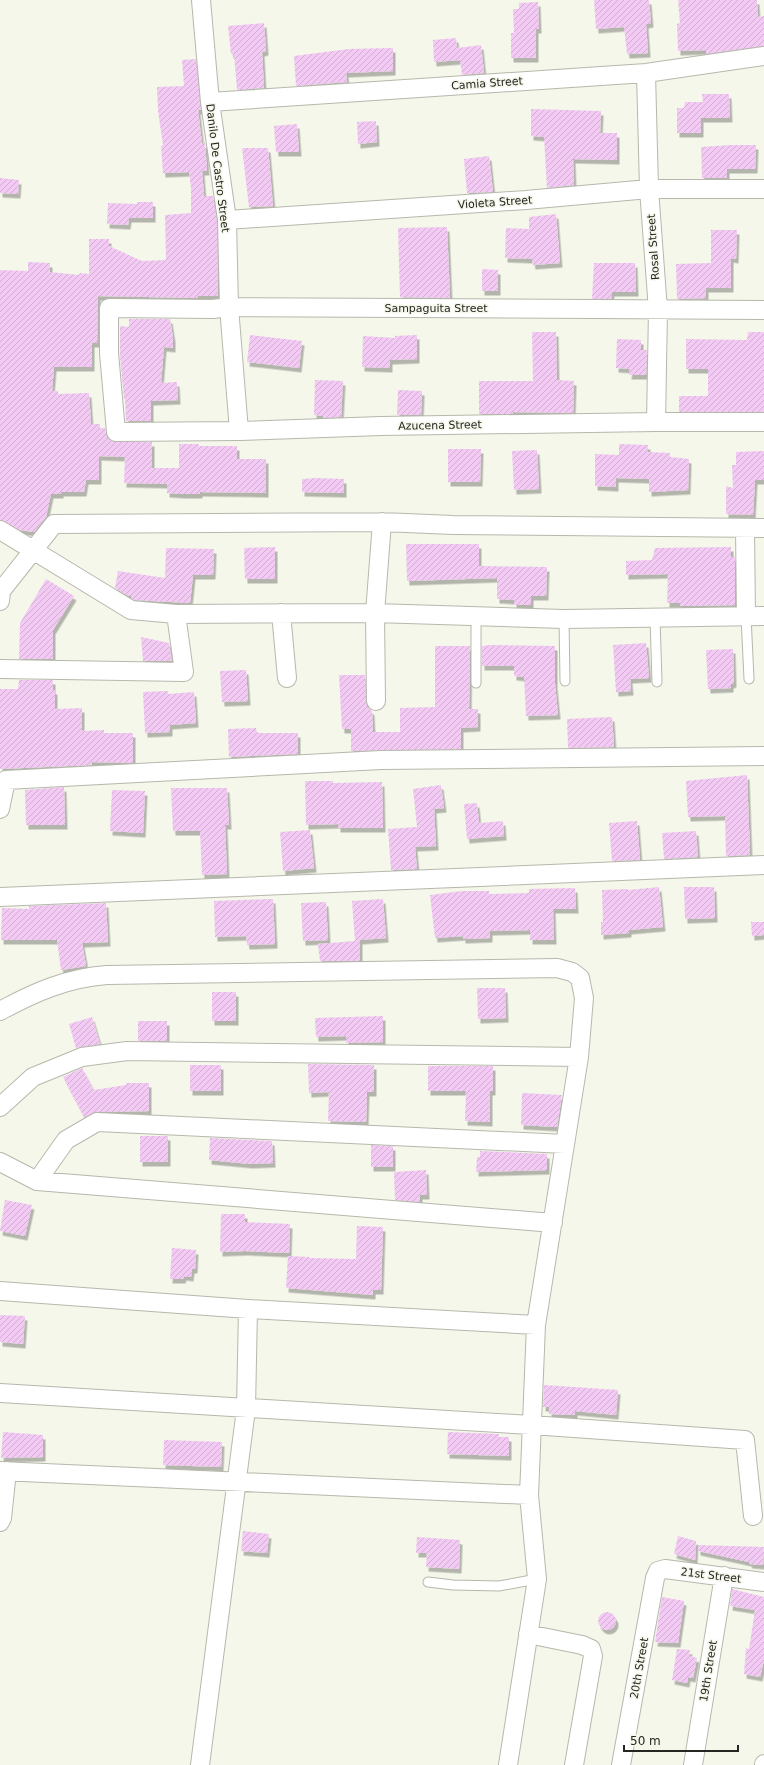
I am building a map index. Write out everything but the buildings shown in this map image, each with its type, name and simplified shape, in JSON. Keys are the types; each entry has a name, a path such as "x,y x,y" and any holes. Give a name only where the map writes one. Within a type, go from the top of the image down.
{"street":[{"name":"Danilo De Castro Street","path":"201,0 210,102 227,220 229,307 239,431"},
{"name":"Camia Street","path":"210,102 646,73 764,56"},
{"name":"Rosal Street","path":"646,73 649,189 658,310 656,422"},
{"name":"Violeta Street","path":"227,220 526,200 649,189 764,189"},
{"name":"Sampaguita Street","path":"116,432 109,352 109,308 213,309 229,307 764,310"},
{"name":"Azucena Street","path":"116,432 239,431 382,426 764,422"},
{"path":"376,701 375,613 382,522"},
{"path":"0,601 1,591 54,524 382,522 453,525 764,528"},
{"path":"0,530 131,610 176,614 375,613 564,619 755,616 745,528"},
{"path":"281,613 287,678"},
{"path":"0,669 184,672 176,614"},
{"path":"0,809 6,780 381,760 764,756"},
{"path":"0,897 764,865"},
{"path":"0,1011 35,993 84,976 557,968 572,972 580,978 583,986 584,998 579,1058 536,1325 529,1495 537,1579 508,1765"},
{"path":"0,1107 33,1077 82,1057 127,1051 579,1058"},
{"path":"37,1181 66,1140 97,1122 565,1144"},
{"path":"0,1162 37,1181 552,1223"},
{"path":"0,1291 248,1309 536,1325"},
{"path":"200,1765 246,1409 248,1309"},
{"path":"0,1393 531,1425 745,1440 753,1516"},
{"path":"0,1522 2,1518 4,1471 529,1495"},
{"name":"21st Street","path":"658,1572 666,1569 764,1582"},
{"name":"20th Street","path":"621,1765 655,1578 658,1572"},
{"name":"19th Street","path":"693,1765 724,1576"},
{"path":"528,1634 582,1645 591,1649 593,1656 574,1765"}],"lane":[{"path":"749,679 755,616"},
{"path":"476,617 476,683"},
{"path":"655,618 657,682"},
{"path":"564,619 565,681"},
{"path":"428,1582 453,1585 500,1586 537,1579"}]}
